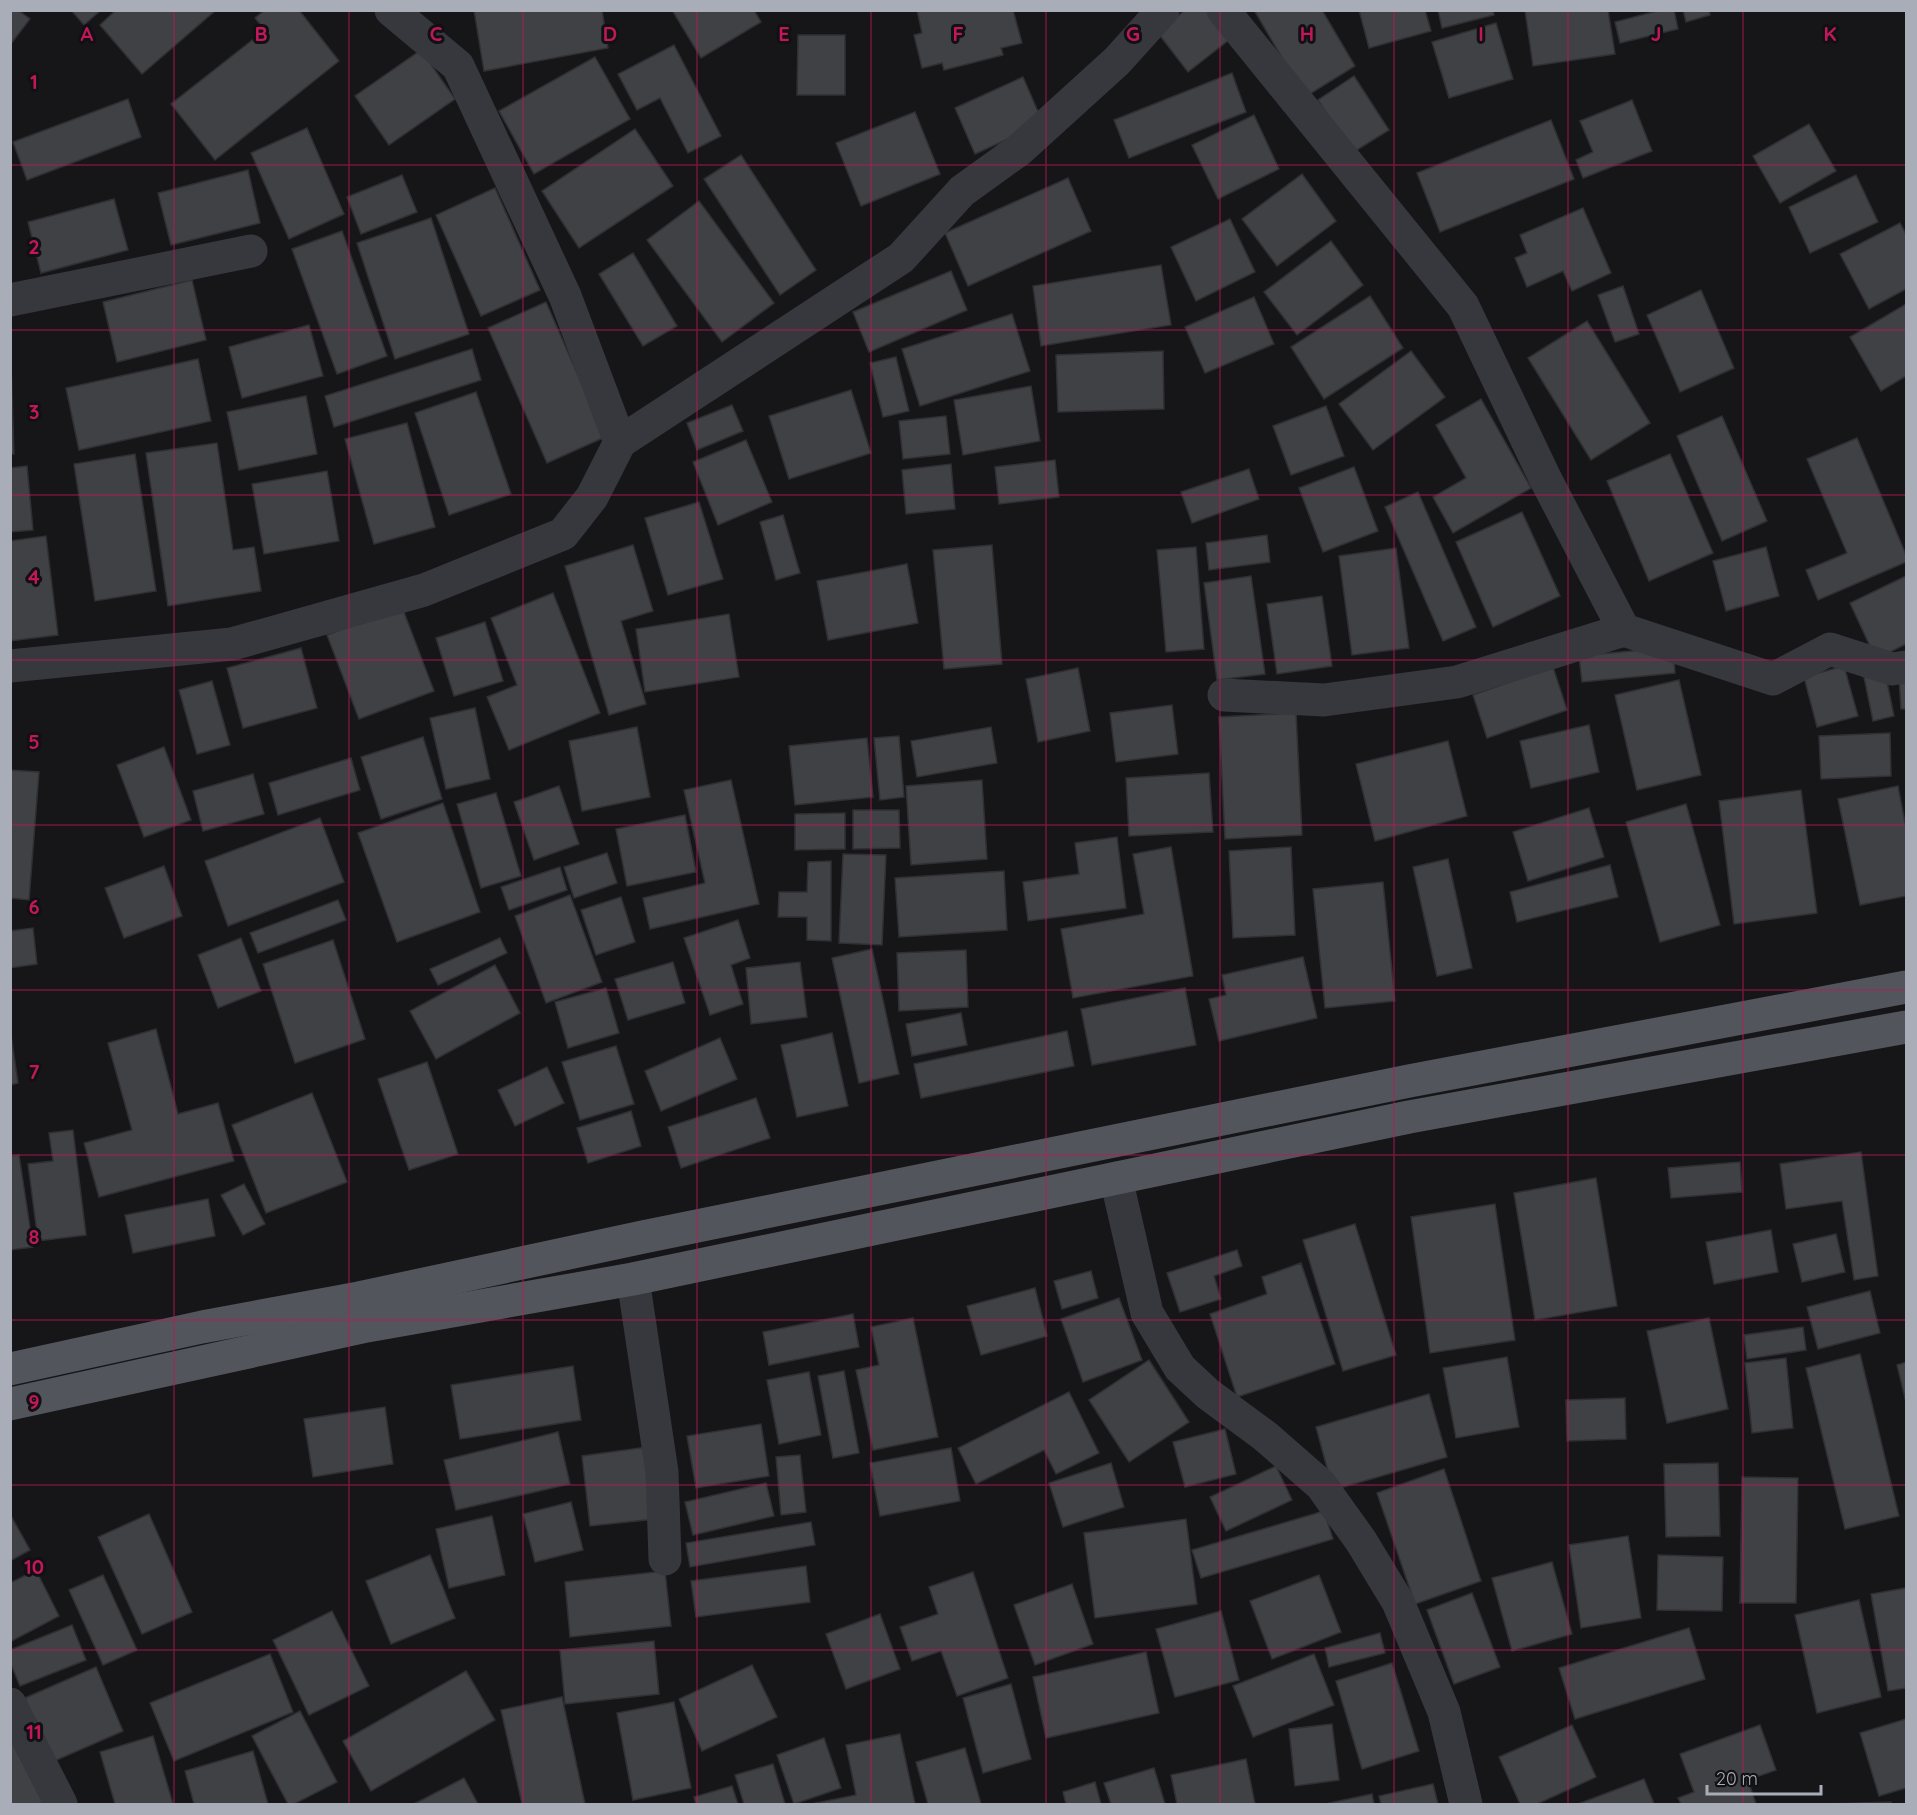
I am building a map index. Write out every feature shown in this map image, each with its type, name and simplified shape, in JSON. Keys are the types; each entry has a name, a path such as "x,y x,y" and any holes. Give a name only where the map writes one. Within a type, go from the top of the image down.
{"main road":[{"path":"10,1369 202,1327 359,1298 666,1232 1339,1095 1906,987"},
{"path":"10,1404 367,1326 633,1279 1409,1117 1906,1027"}],"street":[{"path":"392,10 458,66 565,296 620,442"},
{"path":"10,666 232,644 424,590 563,534 592,497 620,442 901,258 962,191 1019,150 1117,62 1163,10"},
{"path":"1223,10 1463,306 1545,478 1624,630"},
{"path":"10,300 251,251"},
{"path":"1224,695 1324,699 1457,682 1624,630 1773,679 1830,649 1892,669 1906,667"},
{"path":"1116,1178 1147,1313 1180,1368 1208,1394 1265,1436 1321,1485 1361,1541 1398,1602 1444,1712 1466,1804"},
{"path":"633,1279 662,1472 665,1559"},
{"path":"10,1704 61,1804"}],"building":[{"path":"10,10 18,10 30,19 10,45"},
{"path":"71,10 101,10 84,25"},
{"path":"116,10 216,10 142,74 100,25"},
{"path":"265,10 299,10 339,61 215,160 171,104 265,30 255,18"},
{"path":"474,10 602,10 608,48 484,71"},
{"path":"672,10 754,10 761,22 701,58"},
{"path":"917,10 1013,10 1022,43 1001,48 1003,55 944,70 942,63 922,68 914,35 922,33"},
{"path":"1185,10 1208,10 1230,39 1188,72 1158,33"},
{"path":"1254,10 1322,10 1355,66 1305,97"},
{"path":"1359,10 1425,10 1431,31 1369,48"},
{"path":"1438,10 1493,10 1494,15 1442,28"},
{"path":"1525,10 1608,10 1615,54 1533,66"},
{"path":"1661,10 1674,10 1678,29 1620,43 1615,22"},
{"path":"1683,10 1709,10 1710,15 1686,22"},
{"path":"1496,23 1513,79 1449,98 1432,42"},
{"path":"798,35 845,35 845,95 797,95"},
{"path":"674,45 721,136 688,153 660,98 637,110 618,74"},
{"path":"421,50 455,99 389,145 355,96"},
{"path":"595,57 630,119 534,174 499,111"},
{"path":"1232,73 1246,112 1129,158 1114,120"},
{"path":"1354,76 1389,130 1352,153 1318,100"},
{"path":"1023,77 1043,123 975,154 955,108"},
{"path":"128,99 141,137 27,180 13,142"},
{"path":"1632,100 1652,151 1583,178 1576,160 1593,152 1580,121"},
{"path":"915,112 940,174 861,206 836,143"},
{"path":"1254,115 1279,169 1218,199 1192,145"},
{"path":"1551,120 1574,179 1440,232 1417,173"},
{"path":"1809,124 1836,171 1780,203 1753,156"},
{"path":"307,128 344,214 289,239 251,153"},
{"path":"635,129 673,186 579,248 542,191"},
{"path":"741,155 816,270 780,295 704,179"},
{"path":"248,170 260,223 171,245 158,193"},
{"path":"1302,174 1336,221 1277,266 1242,219"},
{"path":"402,175 417,212 361,234 347,197"},
{"path":"1856,175 1878,222 1810,253 1789,207"},
{"path":"1068,178 1091,231 968,286 945,233"},
{"path":"495,188 540,290 481,316 436,215"},
{"path":"114,199 128,250 41,273 28,222"},
{"path":"699,201 774,303 722,342 647,240"},
{"path":"1583,208 1611,273 1572,291 1563,271 1527,287 1515,258 1527,253 1520,235"},
{"path":"431,218 469,334 395,359 357,243"},
{"path":"1230,219 1255,272 1196,301 1171,247"},
{"path":"1900,223 1906,234 1906,289 1869,309 1840,254"},
{"path":"342,231 387,356 337,374 292,249"},
{"path":"1331,241 1363,285 1297,335 1264,292"},
{"path":"633,253 677,326 643,346 599,274"},
{"path":"1161,265 1171,325 1041,346 1033,286"},
{"path":"951,271 967,310 869,352 853,312"},
{"path":"192,280 206,340 117,362 103,302"},
{"path":"1623,286 1639,334 1615,342 1598,295"},
{"path":"1701,290 1734,368 1680,392 1647,315"},
{"path":"1370,296 1403,348 1324,399 1291,347"},
{"path":"1254,297 1274,344 1205,373 1185,327"},
{"path":"546,302 605,437 547,463 488,328"},
{"path":"1906,304 1906,376 1881,391 1850,337"},
{"path":"1012,314 1030,371 920,406 902,349"},
{"path":"1587,321 1650,423 1591,460 1528,358"},
{"path":"309,325 323,376 242,398 229,347"},
{"path":"10,333 14,454 10,454"},
{"path":"472,349 481,380 334,427 325,396"},
{"path":"1163,351 1164,409 1058,412 1056,355"},
{"path":"1411,351 1445,397 1373,450 1339,404"},
{"path":"896,357 909,411 883,417 870,363"},
{"path":"198,359 211,421 79,450 66,388"},
{"path":"1031,386 1040,441 963,455 954,400"},
{"path":"851,390 871,453 789,479 769,416"},
{"path":"476,392 511,494 449,515 415,413"},
{"path":"306,396 317,454 239,470 227,412"},
{"path":"1481,399 1531,488 1453,533 1433,497 1466,478 1436,425"},
{"path":"732,405 743,431 697,450 687,423"},
{"path":"1326,406 1344,456 1291,475 1273,426"},
{"path":"946,416 950,454 903,459 899,421"},
{"path":"1722,416 1767,521 1722,541 1677,436"},
{"path":"407,423 435,527 374,544 345,439"},
{"path":"1857,438 1906,555 1906,562 1818,600 1806,570 1847,553 1807,459"},
{"path":"746,440 772,502 718,525 693,462"},
{"path":"217,443 233,550 254,547 261,591 168,606 146,453"},
{"path":"135,454 156,591 95,601 74,464"},
{"path":"1670,454 1713,553 1649,581 1607,481"},
{"path":"1055,460 1059,497 999,504 995,467"},
{"path":"951,464 955,509 906,514 902,470"},
{"path":"27,466 33,530 10,532 10,468"},
{"path":"1354,467 1378,531 1323,552 1299,488"},
{"path":"1249,469 1259,499 1192,523 1181,492"},
{"path":"327,471 339,541 264,554 252,484"},
{"path":"1418,492 1476,627 1443,641 1385,507"},
{"path":"699,502 723,579 668,595 645,518"},
{"path":"1522,512 1560,596 1493,627 1456,542"},
{"path":"783,515 800,573 776,580 760,522"},
{"path":"1267,535 1270,562 1209,570 1206,543"},
{"path":"46,536 58,635 10,641 10,541"},
{"path":"633,545 653,611 621,621 646,704 609,715 565,566"},
{"path":"992,545 1002,664 944,669 933,550"},
{"path":"1196,547 1204,649 1166,652 1157,550"},
{"path":"1766,547 1779,596 1726,611 1713,561"},
{"path":"1396,548 1409,648 1352,655 1339,556"},
{"path":"907,564 918,623 828,640 817,581"},
{"path":"1251,576 1265,674 1217,680 1204,583"},
{"path":"1906,576 1906,644 1876,659 1850,603"},
{"path":"553,593 600,713 509,750 487,697 517,685 491,618"},
{"path":"1322,596 1332,666 1277,674 1267,604"},
{"path":"402,607 434,691 359,719 327,635"},
{"path":"729,614 739,677 645,692 636,629"},
{"path":"485,622 503,681 454,696 436,638"},
{"path":"1673,647 1675,673 1582,682 1579,656"},
{"path":"301,648 317,708 243,728 227,668"},
{"path":"1844,666 1858,716 1817,727 1804,677"},
{"path":"1553,667 1567,710 1487,738 1473,695"},
{"path":"1078,668 1090,731 1038,742 1026,679"},
{"path":"1885,672 1894,716 1873,721 1864,677"},
{"path":"1899,678 1906,678 1906,709 1901,709"},
{"path":"1679,680 1701,775 1637,790 1615,695"},
{"path":"212,681 230,745 197,754 179,690"},
{"path":"1172,705 1178,754 1116,762 1110,713"},
{"path":"475,708 490,779 446,789 430,718"},
{"path":"1296,713 1302,835 1225,839 1219,717"},
{"path":"1589,725 1599,772 1531,788 1520,741"},
{"path":"637,727 650,797 582,811 569,741"},
{"path":"991,727 997,763 917,777 911,741"},
{"path":"1890,733 1891,776 1821,779 1819,736"},
{"path":"899,736 904,797 880,800 874,738"},
{"path":"423,737 442,799 381,819 361,757"},
{"path":"867,738 873,797 795,805 789,746"},
{"path":"1448,741 1467,816 1375,841 1356,764"},
{"path":"164,747 191,820 144,837 117,765"},
{"path":"351,758 360,790 278,815 269,783"},
{"path":"10,770 39,772 29,900 10,898"},
{"path":"1209,773 1213,832 1129,836 1126,778"},
{"path":"253,774 264,814 203,831 193,791"},
{"path":"731,780 759,904 650,929 643,898 705,883 684,790"},
{"path":"982,780 987,859 911,865 906,786"},
{"path":"559,786 579,844 534,860 514,802"},
{"path":"1898,786 1906,828 1906,896 1860,905 1838,799"},
{"path":"1801,790 1817,913 1734,924 1719,801"},
{"path":"496,793 521,876 481,888 457,804"},
{"path":"443,803 480,912 397,942 358,833"},
{"path":"1686,804 1720,925 1660,942 1626,822"},
{"path":"1589,808 1604,857 1528,881 1513,832"},
{"path":"853,810 899,810 900,848 853,849"},
{"path":"845,813 845,849 795,850 795,814"},
{"path":"685,815 696,872 627,886 616,829"},
{"path":"320,818 344,882 228,926 205,861"},
{"path":"1117,837 1126,908 1028,921 1023,882 1079,874 1075,843"},
{"path":"1171,847 1193,976 1073,998 1061,929 1144,914 1133,854"},
{"path":"1291,847 1295,935 1233,938 1229,851"},
{"path":"607,853 617,883 574,898 564,867"},
{"path":"843,854 886,855 882,945 839,943"},
{"path":"1448,859 1472,968 1437,976 1413,867"},
{"path":"831,861 831,941 807,940 807,917 778,917 779,892 807,892 808,862"},
{"path":"1610,865 1618,897 1517,922 1510,892"},
{"path":"164,866 182,916 124,938 105,888"},
{"path":"560,867 567,890 509,910 501,887"},
{"path":"1004,871 1007,930 899,937 895,878"},
{"path":"1383,882 1395,1001 1325,1008 1313,889"},
{"path":"570,895 602,982 546,1003 515,916"},
{"path":"621,897 635,942 596,955 581,910"},
{"path":"338,900 346,920 258,953 250,933"},
{"path":"738,920 750,958 731,965 743,1004 710,1015 684,938"},
{"path":"33,928 37,964 10,968 10,931"},
{"path":"241,938 261,991 218,1008 198,955"},
{"path":"500,938 507,953 438,985 430,969"},
{"path":"333,940 365,1039 295,1063 263,964"},
{"path":"872,949 899,1074 859,1083 832,958"},
{"path":"966,950 968,1007 899,1011 897,953"},
{"path":"1303,957 1317,1018 1219,1041 1209,999 1226,995 1222,975"},
{"path":"673,962 685,1003 628,1020 615,979"},
{"path":"800,962 807,1017 751,1024 746,968"},
{"path":"495,965 520,1013 436,1059 410,1011"},
{"path":"606,988 619,1033 568,1048 555,1002"},
{"path":"1185,988 1196,1045 1092,1065 1081,1009"},
{"path":"961,1013 967,1045 912,1056 906,1024"},
{"path":"10,1028 18,1083 10,1085"},
{"path":"156,1029 178,1114 218,1103 234,1161 99,1197 84,1143 132,1130 108,1043"},
{"path":"1067,1031 1074,1066 921,1098 914,1064"},
{"path":"832,1033 848,1106 797,1117 781,1045"},
{"path":"720,1038 737,1079 661,1111 645,1071"},
{"path":"616,1046 634,1104 580,1120 562,1062"},
{"path":"427,1062 458,1154 409,1170 378,1079"},
{"path":"547,1067 564,1103 515,1126 498,1090"},
{"path":"312,1093 347,1182 266,1213 232,1125"},
{"path":"756,1098 770,1138 681,1168 668,1127"},
{"path":"631,1111 641,1146 588,1163 577,1128"},
{"path":"73,1130 86,1235 38,1241 28,1164 53,1161 49,1133"},
{"path":"1861,1152 1878,1276 1854,1280 1842,1201 1786,1209 1780,1164"},
{"path":"19,1155 33,1247 10,1250 10,1156"},
{"path":"1740,1162 1742,1192 1671,1198 1668,1168"},
{"path":"1596,1178 1617,1306 1535,1320 1514,1193"},
{"path":"244,1184 265,1224 243,1235 221,1195"},
{"path":"208,1199 215,1236 133,1253 125,1215"},
{"path":"1495,1204 1515,1340 1430,1353 1411,1217"},
{"path":"1355,1224 1396,1355 1343,1371 1303,1240"},
{"path":"1771,1230 1778,1272 1714,1284 1706,1242"},
{"path":"1836,1234 1845,1272 1802,1282 1793,1244"},
{"path":"1237,1250 1242,1266 1214,1276 1221,1299 1180,1312 1167,1273"},
{"path":"1301,1263 1335,1364 1237,1397 1210,1314 1267,1294 1262,1277"},
{"path":"1091,1271 1098,1298 1062,1309 1054,1281"},
{"path":"1035,1288 1047,1336 981,1355 967,1306"},
{"path":"1870,1291 1880,1333 1818,1349 1807,1307"},
{"path":"1119,1298 1142,1360 1083,1382 1061,1319"},
{"path":"853,1314 859,1347 769,1365 763,1332"},
{"path":"913,1318 938,1437 873,1450 856,1370 879,1365 871,1327"},
{"path":"1709,1318 1728,1409 1667,1423 1647,1331"},
{"path":"1803,1327 1806,1350 1747,1359 1744,1335"},
{"path":"1860,1354 1899,1516 1845,1529 1806,1368"},
{"path":"1507,1357 1519,1427 1456,1438 1443,1368"},
{"path":"1786,1358 1793,1428 1752,1433 1745,1363"},
{"path":"1149,1360 1189,1422 1129,1462 1089,1400"},
{"path":"1906,1362 1906,1402 1897,1365"},
{"path":"573,1366 581,1420 460,1439 451,1385"},
{"path":"844,1371 859,1453 833,1458 818,1376"},
{"path":"809,1372 821,1435 779,1444 767,1380"},
{"path":"1069,1392 1099,1453 1056,1474 1044,1450 976,1484 958,1448"},
{"path":"1429,1394 1447,1457 1333,1490 1316,1427"},
{"path":"1625,1398 1626,1439 1567,1441 1566,1400"},
{"path":"385,1407 393,1464 313,1477 304,1419"},
{"path":"761,1424 769,1476 696,1488 687,1436"},
{"path":"1225,1429 1236,1474 1185,1487 1173,1442"},
{"path":"558,1432 570,1484 456,1510 444,1460"},
{"path":"647,1447 655,1519 590,1526 582,1456"},
{"path":"951,1448 960,1501 880,1516 870,1463"},
{"path":"800,1455 806,1512 781,1515 776,1457"},
{"path":"1111,1463 1124,1507 1063,1527 1049,1483"},
{"path":"1718,1463 1720,1536 1666,1537 1664,1464"},
{"path":"1276,1466 1292,1500 1226,1531 1210,1497"},
{"path":"1444,1469 1481,1581 1415,1604 1377,1493"},
{"path":"1742,1477 1798,1478 1796,1603 1740,1603"},
{"path":"766,1483 774,1516 693,1535 685,1502"},
{"path":"571,1502 583,1550 535,1562 523,1514"},
{"path":"1324,1511 1333,1539 1201,1578 1192,1550"},
{"path":"10,1514 30,1550 10,1561"},
{"path":"149,1514 192,1612 142,1634 98,1537"},
{"path":"492,1516 505,1575 449,1588 436,1529"},
{"path":"1186,1519 1197,1604 1095,1618 1084,1533"},
{"path":"811,1522 815,1545 690,1567 686,1543"},
{"path":"1628,1536 1641,1618 1581,1628 1569,1545"},
{"path":"430,1555 455,1618 391,1644 366,1581"},
{"path":"1658,1555 1723,1557 1722,1611 1657,1610"},
{"path":"1552,1562 1572,1634 1512,1651 1492,1578"},
{"path":"806,1566 810,1602 696,1617 691,1581"},
{"path":"36,1570 59,1616 10,1642 10,1583"},
{"path":"665,1571 671,1626 570,1637 565,1582"},
{"path":"973,1572 1008,1678 957,1696 941,1651 912,1661 900,1627 938,1614 929,1587"},
{"path":"103,1575 137,1650 103,1665 69,1590"},
{"path":"1319,1575 1341,1632 1272,1659 1250,1601"},
{"path":"1072,1584 1093,1644 1035,1665 1014,1605"},
{"path":"1906,1588 1906,1688 1888,1691 1871,1594"},
{"path":"1472,1593 1500,1667 1454,1684 1427,1610"},
{"path":"1859,1600 1881,1697 1817,1713 1795,1615"},
{"path":"332,1611 369,1686 309,1715 273,1640"},
{"path":"1221,1611 1239,1680 1175,1697 1156,1629"},
{"path":"880,1614 900,1669 846,1689 826,1634"},
{"path":"72,1625 86,1660 20,1686 10,1662 10,1650"},
{"path":"1689,1628 1705,1679 1575,1719 1559,1668"},
{"path":"1380,1633 1385,1653 1329,1667 1325,1648"},
{"path":"654,1641 659,1694 565,1704 560,1650"},
{"path":"1146,1652 1159,1713 1046,1738 1033,1677"},
{"path":"270,1654 293,1712 174,1761 150,1703"},
{"path":"1314,1654 1334,1705 1253,1737 1233,1686"},
{"path":"1392,1663 1419,1751 1362,1769 1336,1681"},
{"path":"752,1665 777,1717 702,1751 679,1699"},
{"path":"96,1667 123,1731 52,1762 25,1698"},
{"path":"466,1671 495,1720 371,1791 343,1741"},
{"path":"1011,1684 1031,1759 983,1773 963,1698"},
{"path":"562,1697 585,1804 522,1804 501,1710"},
{"path":"674,1702 691,1788 633,1800 617,1713"},
{"path":"300,1711 337,1782 294,1804 288,1804 252,1736"},
{"path":"1906,1719 1906,1788 1879,1796 1860,1733"},
{"path":"10,1723 45,1802 10,1804"},
{"path":"1332,1724 1339,1780 1295,1786 1289,1729"},
{"path":"1572,1725 1596,1777 1537,1804 1520,1804 1499,1757"},
{"path":"1760,1725 1776,1770 1748,1780 1756,1804 1681,1804 1678,1798 1694,1792 1680,1754"},
{"path":"900,1734 915,1804 811,1804 856,1795 846,1745"},
{"path":"153,1736 173,1804 115,1804 100,1752"},
{"path":"824,1738 841,1788 794,1804 777,1755"},
{"path":"965,1748 981,1804 928,1804 916,1762"},
{"path":"253,1751 268,1804 194,1804 185,1771"},
{"path":"1246,1759 1255,1804 1177,1804 1171,1775"},
{"path":"773,1764 785,1804 744,1804 735,1775"},
{"path":"1154,1768 1165,1804 1111,1804 1104,1783"},
{"path":"464,1778 478,1804 414,1804"},
{"path":"1644,1779 1654,1804 1578,1804"},
{"path":"1095,1782 1101,1804 1066,1804 1063,1792"},
{"path":"1433,1784 1438,1804 1381,1804 1379,1796"},
{"path":"732,1786 738,1804 696,1804 694,1797"},
{"path":"1372,1794 1374,1804 1325,1804"},
{"path":"1891,1802 1891,1804 1825,1804"}]}
